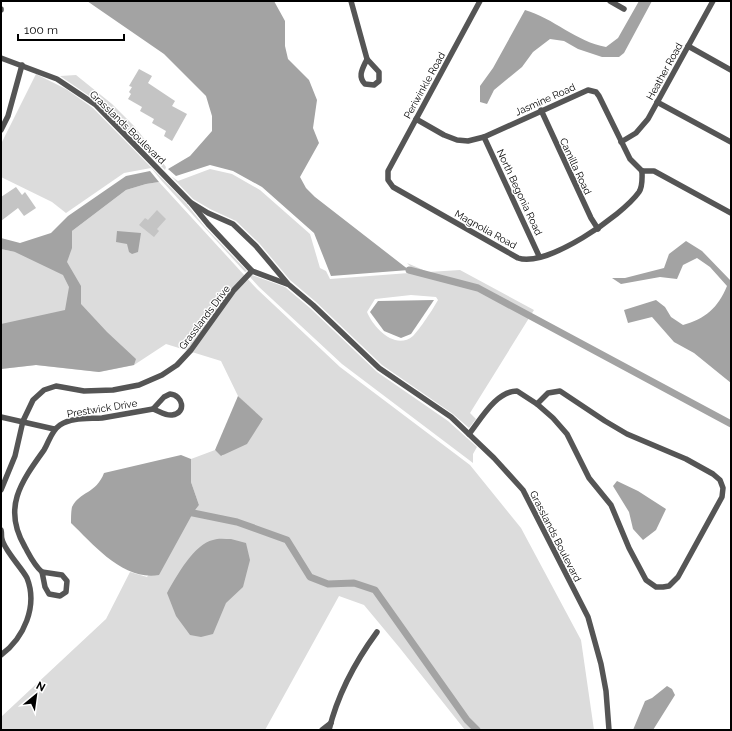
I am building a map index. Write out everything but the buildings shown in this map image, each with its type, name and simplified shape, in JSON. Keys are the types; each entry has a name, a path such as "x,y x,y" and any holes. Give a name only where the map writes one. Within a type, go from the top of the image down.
{"street":[{"path":"351,1 366,59 379,72 380,78 374,85 365,84 361,79 361,72 366,59"},
{"name":"Periwinkle Road","path":"388,178 388,170 480,1"},
{"path":"610,1 624,9"},
{"name":"Heather Road","path":"621,142 630,138 642,127 713,1"},
{"path":"688,46 731,70"},
{"name":"Grasslands Boulevard","path":"1,58 57,79 96,104 190,202 208,224 252,271 288,284"},
{"path":"1,130 8,116 22,65"},
{"name":"Jasmine Road","path":"416,119 457,140 468,141 484,137 541,110 588,90 592,90 599,96 630,159 642,171"},
{"path":"657,102 731,142"},
{"name":"Camilla Road","path":"541,110 591,218 598,229"},
{"name":"North Begonia Road","path":"484,137 539,256"},
{"path":"642,171 654,171 731,213"},
{"name":"Magnolia Road","path":"388,178 393,187 518,258 525,259 547,255 573,244 598,229 617,215 639,192 642,185 642,171"},
{"name":"Grasslands Boulevard","path":"190,202 208,213 233,224 256,246 288,284 313,305 379,368 451,418 494,458 523,490 588,617 602,664 609,730"},
{"name":"Grasslands Drive","path":"1,490 16,456 23,421 33,400 44,390 56,386 84,391 113,390 139,385 162,376 177,365 191,350 230,296 252,271"},
{"path":"469,434 497,400 506,392 518,391 537,404 553,418 567,434 589,478 610,505 629,548 646,580 656,587 663,587 675,581 722,497 723,488 720,480 713,474 686,459 647,443 605,421 560,391 548,393 537,404"},
{"name":"Prestwick Drive","path":"54,429 61,424 73,420 101,418 153,409 174,415 180,411 181,401 174,394 166,395 153,409"},
{"path":"1,417 54,429 45,447 23,480 17,496 14,512 16,528 36,567 42,572 62,575 68,584 66,592 60,596 49,594 45,587 42,572"},
{"path":"1,530 1,540 26,577 32,593 31,609 26,624 17,639 1,655"},
{"path":"329,730 334,711 345,684 359,657 377,632"},
{"path":"322,730 331,723"}],"shaded area":[{"path":"87,1 274,1 285,21 285,46 288,59 309,80 317,100 313,128 319,143 300,177 306,188 315,197 409,270 331,276 314,233 262,187 233,171 210,165 176,176 168,169 190,156 212,131 212,116 206,96 164,54"},
{"path":"639,1 652,1 624,53 619,57 602,57 578,49 564,41 550,39 533,52 522,67 494,90 487,104 480,102 480,86 493,68 525,10 545,18 585,40 606,47 618,38"},
{"path":"36,74 66,89 93,108 186,203 205,227 247,271 245,272 151,168 124,173 66,213 52,202 1,177 1,144"},
{"path":"76,75 112,104 135,127 166,167 165,170 98,102 60,76"},
{"path":"210,169 232,174 260,190 310,234 320,268 326,271 330,279 409,273 412,268 407,263 428,272 460,270 534,310 470,413 476,419 469,428 453,414 382,365 316,302 290,280 259,243 236,221 193,199 171,176 178,181","holes":["411,295 436,297 438,300 430,314 413,336 406,340 399,341 392,339 379,330 367,312 375,299"]},
{"path":"150,171 159,182 126,190 72,231 72,248 67,262 81,286 81,304 107,332 136,359 134,365 99,372 36,365 1,369 1,324 65,310 69,287 63,275 15,252 1,249 1,238 20,243 51,233 68,216 126,176"},
{"path":"159,182 257,289 340,367 470,465 521,528 581,640 594,730 465,730 364,605 339,596 265,730 1,730 1,717 106,619 130,572 147,577 199,505 191,482 191,459 215,450 222,456 263,420 238,396 221,361 166,344 134,365 99,372 36,365 1,369 1,249 15,252 72,231 126,190"},
{"path":"117,231 141,233 138,252 132,254 129,252 127,244 116,242"},
{"path":"686,241 702,251 731,281 731,383 694,353 674,342 652,317 628,323 624,310 656,300 665,307 671,317 683,325 691,323 710,312 719,301 727,286 710,267 697,258 683,265 677,279 660,277 621,284 612,278 625,278 664,268 669,254"},
{"path":"252,275 285,287 310,308 377,372 448,421 477,447 473,454 473,463 342,364 259,287 250,277"},
{"path":"434,300 411,334 401,338 384,331 370,312 378,301"},
{"path":"238,396 263,419 247,444 221,456 215,450"},
{"path":"181,455 191,459 191,482 199,505 193,513 159,575 146,575 121,567 99,551 71,523 72,507 75,502 97,485 104,473"},
{"path":"617,481 638,491 666,509 656,530 643,540 633,529 629,512 613,486"},
{"path":"215,539 231,539 246,543 250,560 243,587 226,603 213,634 201,637 190,635 176,616 167,593 186,562 199,548"},
{"path":"667,686 672,689 675,695 653,730 633,730 645,701 652,698"}],"waterway":[{"path":"409,270 478,288 731,424"},
{"path":"193,513 237,522 287,540 310,577 328,584 354,583 375,590 467,720 477,730"}]}
